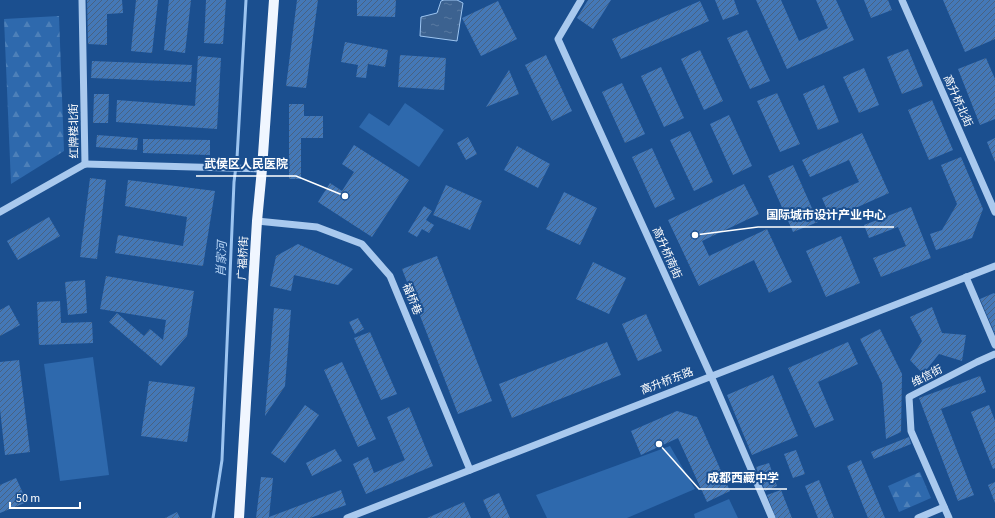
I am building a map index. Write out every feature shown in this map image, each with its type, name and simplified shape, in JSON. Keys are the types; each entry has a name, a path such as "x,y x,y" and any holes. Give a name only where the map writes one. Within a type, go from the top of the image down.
{"main road":[{"name":"广福桥街","path":"239,518 257,221 274,0"}],"street":[{"name":"红牌楼北街","path":"0,212 85,164 82,0"},
{"name":"高升桥南街","path":"581,0 558,39 711,376 772,518"},
{"name":"高升桥北街","path":"902,0 995,212"},
{"path":"85,164 262,169"},
{"name":"福桥巷","path":"257,221 316,227 362,244 390,276 470,470"},
{"name":"高升桥东路","path":"347,518 995,266"},
{"path":"966,277 995,345"},
{"name":"维信街","path":"944,507 911,431 910,398 995,354"},
{"path":"918,518 944,507 948,518"}],"green space":[{"path":"59,16 64,151 11,184 4,19"},
{"path":"405,103 444,130 419,167 359,127 369,113 389,126"},
{"path":"93,357 109,475 60,481 44,364"},
{"path":"670,446 695,489 627,518 547,518 536,495"},
{"path":"920,472 931,498 899,512 888,486"},
{"path":"729,499 738,518 695,518 694,514"}],"water":[{"path":"457,0 463,3 457,41 420,36 421,17 437,13 441,1"}],"building":[{"path":"87,0 122,0 123,13 107,14 107,45 88,44"},
{"path":"136,0 158,0 152,53 131,51"},
{"path":"169,0 191,0 185,53 164,50"},
{"path":"206,0 226,0 223,44 204,43"},
{"path":"297,0 318,0 306,88 286,86"},
{"path":"357,0 396,0 395,17 357,16"},
{"path":"588,0 611,0 593,29 577,18"},
{"path":"715,0 734,0 739,14 723,20"},
{"path":"756,0 781,0 799,41 828,28 816,0 836,0 854,40 787,69"},
{"path":"864,0 888,0 892,10 871,18"},
{"path":"943,0 995,0 995,39 965,52"},
{"path":"498,1 517,39 481,56 462,18"},
{"path":"700,1 709,21 621,59 612,39"},
{"path":"747,30 770,81 750,89 727,38"},
{"path":"345,42 388,50 385,67 368,64 366,78 356,77 358,65 341,62"},
{"path":"908,49 923,86 902,94 887,57"},
{"path":"700,50 723,101 704,110 681,59"},
{"path":"400,55 446,58 444,90 398,87"},
{"path":"546,55 572,111 552,121 525,65"},
{"path":"198,56 221,58 217,129 116,122 117,100 195,106"},
{"path":"986,58 995,79 995,119 980,125 958,69"},
{"path":"92,61 192,65 191,82 91,78"},
{"path":"661,67 684,118 664,127 641,76"},
{"path":"864,68 879,105 859,113 843,77"},
{"path":"509,70 519,94 486,107"},
{"path":"622,83 645,134 625,143 602,92"},
{"path":"824,85 839,122 818,130 803,94"},
{"path":"777,93 800,144 780,152 757,101"},
{"path":"94,94 109,94 108,123 93,123"},
{"path":"932,100 953,150 929,160 908,110"},
{"path":"289,104 304,104 304,116 323,116 323,138 301,138 301,179 289,179"},
{"path":"729,115 752,166 733,175 710,124"},
{"path":"690,131 713,182 694,191 670,140"},
{"path":"862,133 889,193 831,219 822,198 859,182 849,160 810,177 802,160"},
{"path":"97,135 138,138 137,150 96,147"},
{"path":"468,137 477,154 466,160 457,143"},
{"path":"995,138 995,162 987,142"},
{"path":"143,139 210,140 210,155 143,153"},
{"path":"354,145 409,180 372,237 318,202 330,183 342,191 354,172 342,164"},
{"path":"517,146 550,164 538,188 504,170"},
{"path":"652,148 675,199 655,208 632,157"},
{"path":"961,157 983,209 972,238 936,250 930,234 942,230 957,204 941,165"},
{"path":"793,165 818,222 793,232 768,176"},
{"path":"90,178 106,180 97,259 80,257"},
{"path":"128,180 215,191 203,266 115,253 118,235 183,246 187,217 125,206"},
{"path":"744,184 759,214 702,241 709,256 767,229 792,282 769,293 754,260 699,286 668,220"},
{"path":"446,185 482,201 470,230 433,215"},
{"path":"564,192 597,208 580,245 546,229"},
{"path":"424,206 432,211 426,220 434,225 429,233 422,229 417,237 408,232"},
{"path":"911,207 931,258 881,277 873,258 906,246 898,227 869,238 864,225"},
{"path":"49,217 60,236 18,260 7,241"},
{"path":"841,236 860,283 826,297 806,251"},
{"path":"298,244 353,269 338,285 294,275 291,291 270,286 276,256"},
{"path":"437,256 492,401 458,414 402,269"},
{"path":"593,262 626,278 609,314 576,299"},
{"path":"106,276 194,291 187,336 161,366 109,322 117,313 144,336 150,329 163,340 166,320 100,309"},
{"path":"85,280 87,313 68,315 65,282"},
{"path":"994,293 995,294 995,334 980,299"},
{"path":"60,301 61,323 92,322 93,343 39,345 37,302"},
{"path":"9,305 20,325 0,336 0,310"},
{"path":"932,307 942,333 966,335 962,361 939,354 923,374 910,360 922,341 910,317"},
{"path":"274,308 291,310 285,386 265,416"},
{"path":"646,314 662,351 638,361 622,324"},
{"path":"358,318 364,329 355,334 349,322"},
{"path":"880,329 902,374 901,432 886,439 882,383 860,339"},
{"path":"370,332 397,394 381,400 354,338"},
{"path":"607,342 621,375 512,418 499,384"},
{"path":"848,342 858,364 818,382 834,420 815,428 788,368"},
{"path":"19,360 30,452 5,455 0,409 0,362"},
{"path":"342,362 376,439 358,447 324,370"},
{"path":"773,375 798,436 752,455 727,395"},
{"path":"980,376 986,392 941,409 974,495 958,501 919,398"},
{"path":"149,381 195,387 187,442 141,436"},
{"path":"305,405 319,415 285,463 271,453"},
{"path":"989,405 995,421 995,468 993,469 971,412"},
{"path":"409,407 433,466 366,494 353,464 368,457 374,473 405,460 387,417"},
{"path":"677,411 697,417 730,491 707,502 678,438 641,455 631,431"},
{"path":"909,437 911,444 874,459 871,452"},
{"path":"335,449 342,461 312,476 306,463"},
{"path":"796,450 805,474 793,478 784,454"},
{"path":"861,460 885,518 868,518 847,466"},
{"path":"769,463 777,486 765,491 756,467"},
{"path":"261,477 273,478 269,517 341,490 346,505 310,518 256,518"},
{"path":"16,478 27,502 0,513 0,485"},
{"path":"819,480 834,518 818,518 805,486"},
{"path":"995,482 995,503 988,485"},
{"path":"781,490 792,518 776,518 767,495"},
{"path":"499,493 510,518 491,518 483,500"},
{"path":"464,502 471,518 427,518"},
{"path":"177,512 180,518 165,518"}],"waterway":[{"name":"肖家河","path":"213,518 222,460 234,182 237,158 246,0"}],"place":[{"name":"武侯区人民医院","path":"345,196"},
{"name":"国际城市设计产业中心","path":"695,235"},
{"name":"成都西藏中学","path":"659,444"}]}
